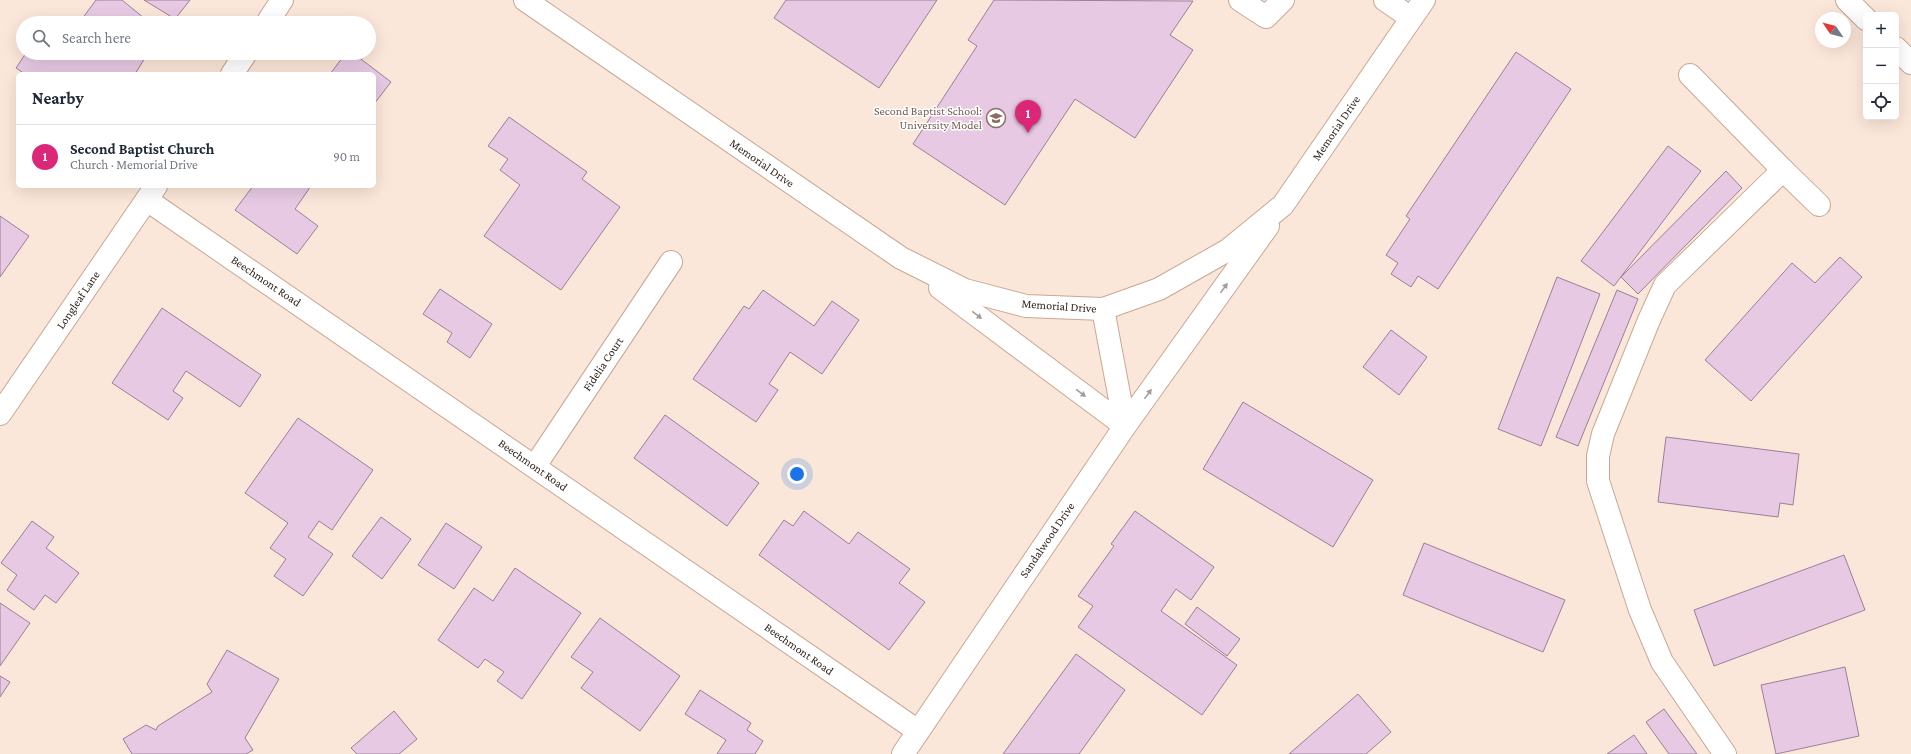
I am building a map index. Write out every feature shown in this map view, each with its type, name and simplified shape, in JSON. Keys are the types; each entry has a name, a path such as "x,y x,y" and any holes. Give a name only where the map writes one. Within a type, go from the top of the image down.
{"street":[{"path":"272,16 282,0"},
{"name":"Memorial Drive","path":"525,0 901,258 965,290 1026,306 1103,309 1159,289 1228,250 1283,205 1424,0"},
{"path":"1240,0 1266,17 1283,0"},
{"path":"1385,0 1411,18"},
{"path":"1847,0 1863,16"},
{"path":"1899,51 1911,63"},
{"path":"233,72 241,60"},
{"path":"1690,75 1818,205"},
{"path":"1725,754 1660,656 1640,610 1598,481 1598,456 1606,427 1649,320 1665,285 1783,170"},
{"name":"Longleaf Lane","path":"0,414 152,193"},
{"name":"Beechmont Road","path":"152,193 535,466 918,731"},
{"name":"Sandalwood Drive","path":"903,754 1125,426 1283,205"},
{"path":"901,258 1125,426"},
{"name":"Fidelia Court","path":"535,466 672,262"},
{"path":"1103,309 1125,426"}],"building":[{"path":"96,0 122,0 141,16 84,16"},
{"path":"144,0 190,0 177,16 170,16"},
{"name":"Second Baptist School: University Model","path":"786,0 937,0 879,88 774,18"},
{"name":"Second Baptist School: University Model","path":"994,0 1193,1 1170,35 1193,50 1135,138 1075,99 1005,205 913,144 977,46 968,40"},
{"path":"1516,52 1571,89 1438,289 1418,276 1411,287 1391,274 1398,263 1386,255 1410,219 1406,216"},
{"path":"21,60 144,60 136,72 22,72 16,68"},
{"path":"341,60 362,60 391,82 376,101 376,72 332,72"},
{"path":"509,117 587,172 582,179 620,207 561,290 484,236 520,185 500,170 508,159 488,146"},
{"path":"1668,146 1701,171 1614,286 1581,261"},
{"path":"1726,171 1742,188 1638,294 1621,277"},
{"path":"252,188 310,188 295,209 318,226 297,254 235,210"},
{"path":"0,216 29,236 0,277"},
{"path":"1840,257 1862,277 1751,401 1705,360 1792,263 1815,283"},
{"path":"1557,277 1600,294 1541,446 1498,429"},
{"path":"440,289 492,324 470,358 447,342 452,333 423,314"},
{"path":"763,290 814,326 832,301 859,320 822,374 790,352 769,384 778,390 756,422 693,379 744,306 749,309"},
{"path":"1617,290 1638,299 1578,446 1556,437"},
{"path":"162,308 261,375 240,407 186,371 173,391 183,398 168,420 112,383"},
{"path":"1391,330 1427,357 1399,395 1363,367"},
{"path":"1243,402 1373,480 1333,547 1203,469"},
{"path":"665,415 759,483 727,526 634,458"},
{"path":"298,418 373,470 332,530 319,521 308,537 333,554 303,596 274,576 286,559 270,548 288,523 245,493"},
{"path":"1666,437 1799,454 1793,505 1780,503 1778,517 1658,502"},
{"path":"804,511 849,544 858,532 910,569 899,583 925,602 889,650 759,555 784,520 793,526"},
{"path":"1135,511 1214,567 1191,600 1176,589 1161,611 1237,665 1202,715 1078,627 1093,606 1078,596 1114,546 1111,544"},
{"path":"381,517 411,539 382,579 352,556"},
{"path":"32,521 54,537 46,548 79,573 56,603 45,595 34,610 7,590 17,575 1,563"},
{"path":"446,523 482,547 454,589 418,565"},
{"path":"1424,543 1565,600 1543,652 1403,595"},
{"path":"1844,555 1865,610 1714,666 1694,610"},
{"path":"515,568 581,613 522,699 497,681 504,672 485,659 478,668 438,640 474,588 493,601"},
{"path":"0,603 30,623 0,666"},
{"path":"1197,607 1240,639 1227,656 1185,624"},
{"path":"600,618 680,676 640,731 581,688 593,672 571,657"},
{"path":"227,650 279,679 245,738 253,750 246,754 132,754 123,739 146,725 156,730 158,726 212,692 207,684"},
{"path":"1076,654 1125,690 1079,754 1003,754"},
{"path":"1845,667 1859,736 1776,754 1761,685"},
{"path":"0,676 10,682 0,697"},
{"path":"700,690 751,723 747,730 763,741 755,754 717,754 726,740 685,714"},
{"path":"1358,694 1391,732 1366,754 1289,754"},
{"path":"1664,709 1697,754 1669,754 1646,722"},
{"path":"394,711 417,739 399,754 357,754 351,748"},
{"path":"1634,735 1647,754 1607,754"}],"place":[{"name":"Second Baptist School: University Model","path":"996,118"},
{"name":"Second Baptist Church","path":"1028,133"}]}
